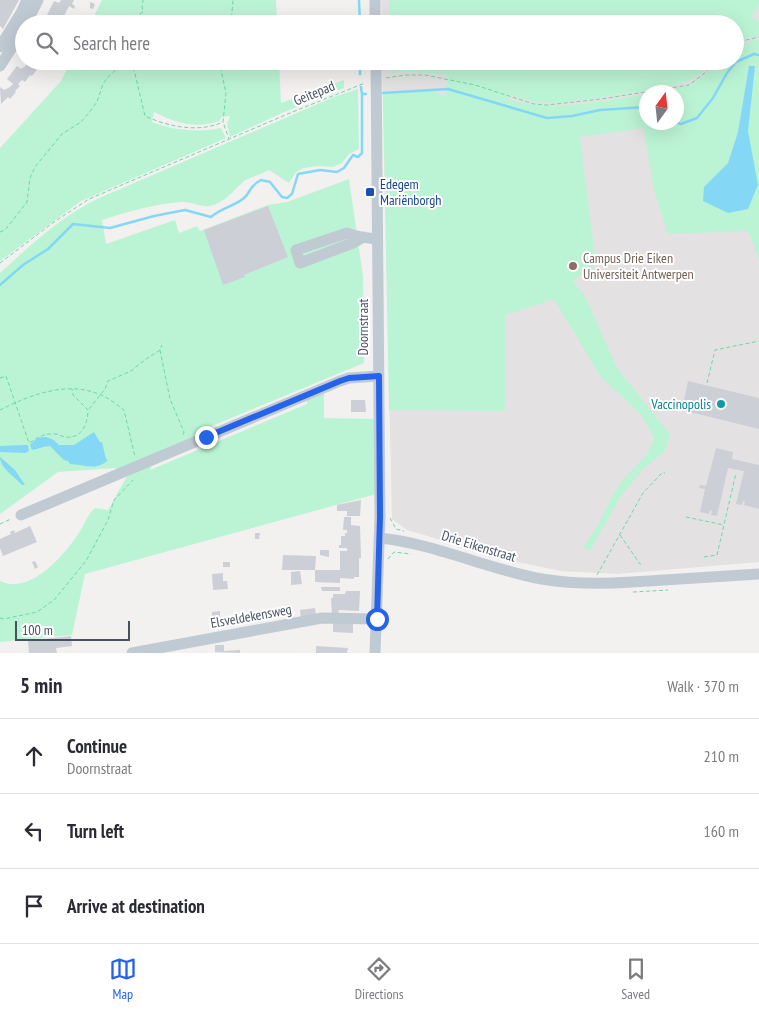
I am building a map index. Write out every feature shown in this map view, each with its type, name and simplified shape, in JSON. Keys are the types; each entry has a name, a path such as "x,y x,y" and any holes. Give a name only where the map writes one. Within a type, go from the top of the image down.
{"street":[{"path":"20,15 27,0"},
{"path":"30,15 38,0"},
{"path":"375,0 375,15"},
{"path":"0,47 15,23"},
{"path":"0,66 15,43"},
{"name":"Doornstraat","path":"375,653 380,538 376,70"},
{"path":"364,237 300,263 296,250 347,233 378,239"},
{"path":"21,515 340,381 349,378 379,376"},
{"name":"Drie Eikenstraat","path":"380,538 423,545 515,573 570,579 622,583 759,574"},
{"name":"Elsveldekensweg","path":"132,653 322,618 377,619"}],"path":[{"path":"138,15 143,12 143,0"},
{"path":"231,15 232,0"},
{"path":"744,41 759,37"},
{"path":"0,232 5,230 27,202 30,178 35,167 62,134 81,122 88,114 96,102 103,84 117,70"},
{"path":"134,70 145,116 162,124 186,127 210,128 223,122"},
{"path":"221,70 226,93 223,122 229,140"},
{"name":"Geitepad","path":"0,263 54,222 89,199 290,113 376,80 405,75 425,75 476,85 534,104 558,105 690,85 708,70"},
{"path":"707,382 715,350 759,341"},
{"path":"0,378 6,376 28,443 42,435 56,433 66,437 75,436 86,426 88,410 105,389 108,381 131,372 160,350 162,346"},
{"path":"160,350 170,398 184,432 182,441"},
{"path":"72,388 74,395 88,410"},
{"path":"0,410 49,390 72,388 101,394 124,410 137,466 133,480 114,500 108,520 86,561 54,600 37,612 4,619 0,618"},
{"path":"596,575 643,493 662,473 665,473"},
{"path":"704,557 717,555 736,473"},
{"path":"0,524 21,515"},
{"path":"686,517 724,525"},
{"path":"619,534 640,564 644,564"}],"shaded area":[{"name":"Campus Drie Eiken Universiteit Antwerpen","path":"381,0 759,0 759,562 617,574 561,571 508,560 407,530 392,519 382,70 744,70 744,15 382,15"}],"green space":[{"path":"102,0 276,0 277,15 94,15"},
{"path":"389,0 759,0 759,5 752,17 759,23 759,35 744,40 744,15 389,15"},
{"path":"759,39 759,259 748,231 668,234 655,194 643,130 684,130 684,87 690,86 710,70 744,70 744,44"},
{"path":"66,70 279,70 281,103 344,80 344,88 282,113 230,137 227,124 230,116 222,117 219,121 194,125 178,122 154,112 152,122 160,125 177,129 195,130 221,128 226,138 81,201 0,261 0,148 61,81"},
{"path":"390,70 706,70 689,81 674,85 639,85 639,91 559,103 534,102 511,95 506,98 523,103 558,106 594,103 639,95 639,129 580,137 595,256 592,272 582,275 573,281 586,298 617,368 670,434 665,451 643,469 621,496 590,550 583,548 618,486 648,453 654,438 642,416 600,376 554,299 506,315 505,411 389,410 383,93 428,89 445,96 448,75 405,71 390,73"},
{"path":"358,89 359,149 349,154 342,163 333,167 318,166 304,168 296,172 289,183 269,170 244,181 219,203 210,206 185,202 171,203 102,220 106,244 175,220 179,233 197,226 200,231 268,205 287,202 349,179 363,276 364,363 200,431 206,437 153,460 150,470 307,404 307,395 324,388 324,418 379,419 380,493 85,574 72,635 0,642 0,581 10,584 21,583 31,580 51,566 68,548 95,508 108,510 131,469 119,474 115,468 58,472 0,514 0,273 34,242 83,206 334,97"}],"water":[{"path":"749,66 755,66 748,131 758,185 748,209 728,213 703,201 704,187 728,163 738,132"},
{"path":"94,432 100,442 102,442 106,459 108,460 99,466 70,464 50,446 32,450 30,445 33,441 44,437 52,439 59,445 74,445"},
{"path":"28,445 29,451 25,453 0,452 0,446"},
{"path":"0,457 15,470 25,485 22,485 5,469"}],"building":[{"path":"0,0 19,0 3,29 0,26"},
{"path":"61,0 74,0 72,4 75,6 74,9 69,6 64,15 47,15 54,1 59,3"},
{"path":"90,2 95,4 93,9 90,8"},
{"path":"15,69 36,70 25,82 22,80 18,84 20,86 10,99 8,97 1,104 0,87 4,90 13,84 7,79"},
{"path":"268,206 288,257 223,285 204,230"},
{"name":"Vaccinopolis","path":"688,381 759,398 759,429 682,410"},
{"path":"351,400 365,400 366,412 351,412"},
{"path":"716,448 733,452 732,459 759,465 759,509 744,505 745,501 743,501 742,505 736,504 744,471 728,468 717,516 711,515 712,511 710,510 709,514 700,512 705,489 699,488 700,485 706,486"},
{"path":"361,500 360,516 347,516 347,511 337,511 337,505"},
{"path":"344,517 351,517 351,525 360,526 361,558 359,558 359,577 354,577 354,579 340,578 340,583 315,582 315,570 340,570 340,551 347,551 347,548 339,548 341,536 345,536 345,533 347,533 347,530 343,530"},
{"path":"30,526 37,542 3,556 0,548 0,539 11,534 10,532 14,530 15,533"},
{"path":"255,533 260,533 259,539 255,539"},
{"path":"320,550 329,550 329,557 320,555"},
{"path":"283,555 316,556 315,570 282,570"},
{"path":"35,561 38,567 35,569 32,562"},
{"path":"223,562 230,562 230,567 223,567"},
{"path":"300,571 302,584 291,585 291,572"},
{"path":"223,573 223,581 227,581 228,589 213,590 212,574"},
{"path":"321,587 340,587 340,591 322,591"},
{"path":"346,591 360,591 359,611 339,610 338,616 332,616 331,598 333,598 333,594 345,594"},
{"path":"315,608 316,617 301,619 300,610"},
{"path":"220,611 220,620 212,621 212,612"},
{"path":"353,620 353,633 333,632 333,622"},
{"path":"71,636 72,646 56,648 57,653 29,653 28,641"},
{"path":"215,645 224,645 224,651 240,650 240,653 215,652"},
{"path":"316,646 348,648 347,653 316,653"}],"waterway":[{"path":"359,0 360,15"},
{"path":"744,58 754,54 759,55"},
{"path":"684,123 697,118 713,98 729,70"},
{"path":"361,87 362,94"},
{"path":"383,93 448,89 547,118 572,116 600,110 639,107"},
{"path":"0,285 23,265 48,249 73,224 110,228 185,210 211,217 240,201 261,180 270,182 282,197 287,198 292,194 298,174 320,170 337,172 344,168 353,155 358,157 362,153 362,94 366,94"}],"place":[{"name":"Edegem Mariënborgh","path":"370,192"},
{"name":"Campus Drie Eiken Universiteit Antwerpen","path":"573,266"},
{"name":"Vaccinopolis","path":"721,404"}],"route":[{"path":"206,437 340,381 349,378 379,376 380,559 377,619"}]}
